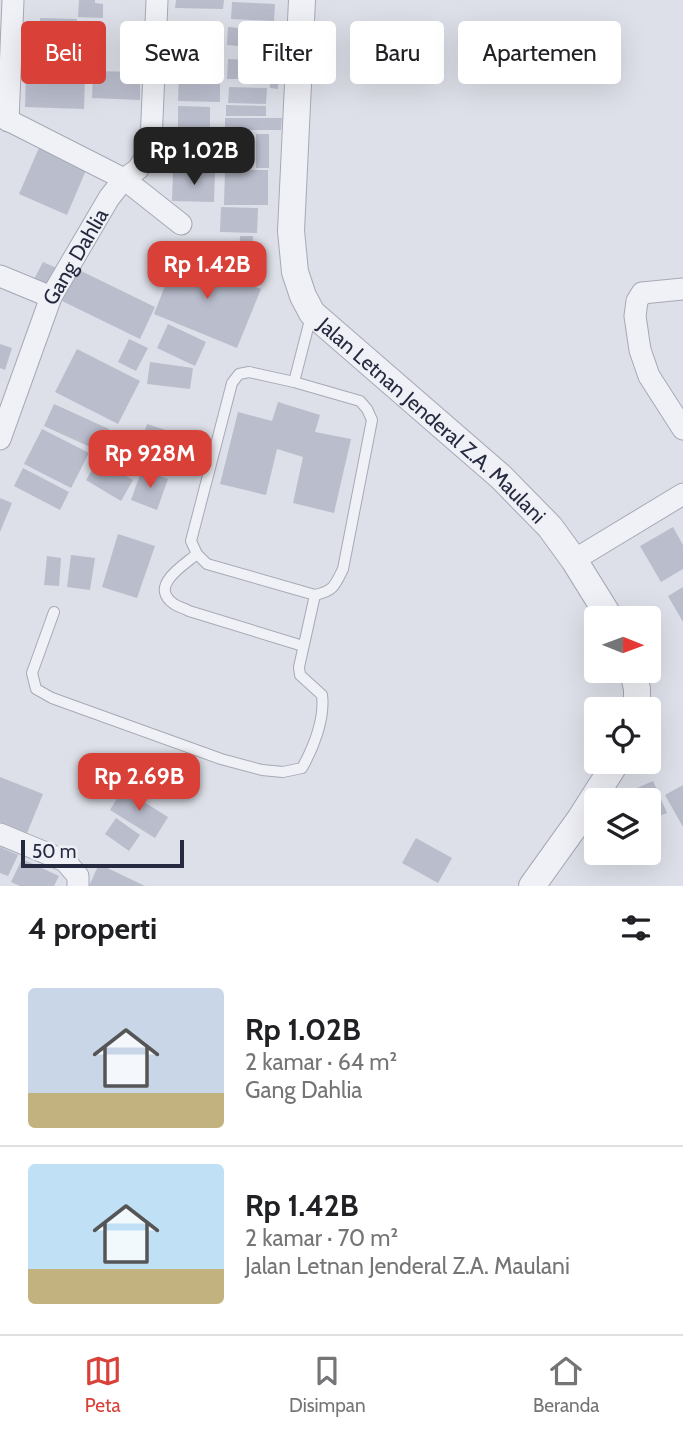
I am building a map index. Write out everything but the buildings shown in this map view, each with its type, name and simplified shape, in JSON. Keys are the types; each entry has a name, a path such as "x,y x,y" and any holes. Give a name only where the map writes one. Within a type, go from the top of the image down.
{"street":[{"path":"13,0 4,118 124,179 181,224"},
{"name":"Gang Dahlia","path":"0,439 51,298 109,198 124,179 138,169 147,155 151,143 157,0"},
{"name":"Jalan Letnan Jenderal Z.A. Maulani","path":"302,0 291,231 295,272 303,296 312,313 501,477 550,527 603,606"},
{"path":"0,276 51,298"},
{"path":"683,289 642,293 637,301 635,316 640,350 649,376 683,429"},
{"path":"574,560 683,494"},
{"path":"532,886 609,774"},
{"path":"0,834 65,861 78,876 78,886"}],"lane":[{"path":"294,382 312,313"},
{"path":"249,372 294,382 360,401 372,420 342,569 327,593 315,595 207,564 197,554 191,541 232,383 239,374 249,372"},
{"path":"197,554 168,578 164,586 165,594 172,603 189,611 303,646"},
{"path":"54,611 32,673 36,689 52,698 221,759 262,770 283,772 302,768 324,706 322,695 300,675 299,667 315,595"}]}
